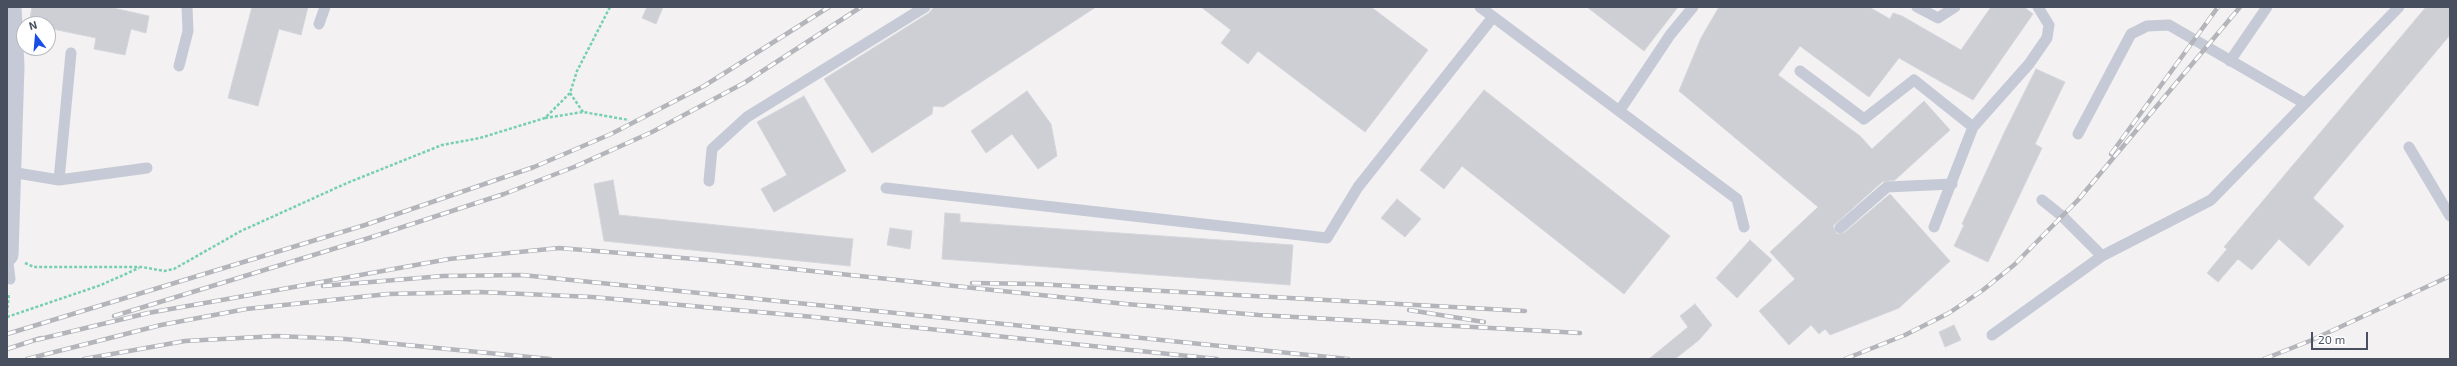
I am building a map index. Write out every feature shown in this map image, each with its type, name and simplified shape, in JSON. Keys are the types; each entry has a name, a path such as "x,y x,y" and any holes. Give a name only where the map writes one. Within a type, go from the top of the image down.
{"street":[{"path":"8,255 11,172 11,7"}],"lane":[{"path":"178,66 188,31 187,7"},
{"path":"319,24 325,7"},
{"path":"709,181 712,149 747,117 925,7"},
{"path":"1480,7 1620,110 1737,199 1744,227"},
{"path":"1620,110 1670,36 1693,7"},
{"path":"1917,7 1938,18 1955,7"},
{"path":"1934,227 1973,127 2029,64 2047,38 2049,25 2038,7"},
{"path":"2230,61 2267,7"},
{"path":"1992,335 2102,256 2211,200 2399,7"},
{"path":"886,188 1327,238 1358,186 1493,17"},
{"path":"2078,134 2131,34 2147,26 2169,26 2304,103"},
{"path":"59,180 71,54"},
{"path":"1800,71 1864,119 1914,80 1973,127"},
{"path":"2409,147 2450,216"},
{"path":"11,172 59,180 147,168"},
{"path":"1840,228 1888,187 1952,184"},
{"path":"2042,200 2062,216 2102,256"},
{"path":"8,255 10,279"}],"path":[{"path":"544,118 570,93 577,71 610,7"},
{"path":"570,93 583,112"},
{"path":"8,255 34,267 142,267 164,271 174,269 241,231 347,183 442,145 480,138 564,113 583,112 629,120"},
{"path":"7,317 101,285 142,267"},
{"path":"7,312 10,279"}],"building":[{"path":"32,7 109,7 149,16 146,33 131,29 125,55 94,49 96,38 56,30 56,16 30,16"},
{"path":"252,7 308,7 301,35 279,29 258,106 228,98"},
{"path":"647,7 663,7 656,24 642,18"},
{"path":"934,7 1096,7 943,107 933,106 932,114 872,153 824,79 929,13"},
{"path":"1201,7 1371,7 1428,50 1365,132 1258,51 1248,64 1221,43 1231,30"},
{"path":"1587,7 1678,7 1644,51"},
{"path":"1719,7 1869,7 1890,19 1893,13 1902,16 1961,50 1991,7 2024,7 2033,14 1973,100 1899,58 1869,97 1800,46 1778,75 1860,136 1872,149 1924,101 1950,130 1895,180 1882,182 1833,226 1837,234 1844,233 1890,194 1950,261 1899,308 1830,335 1825,329 1819,334 1811,325 1789,345 1759,311 1795,279 1770,252 1818,207 1679,91 1701,38"},
{"path":"2426,7 2450,7 2450,35 2313,198 2344,226 2309,266 2279,239 2252,270 2238,259 2218,282 2207,273 2227,249 2224,247"},
{"path":"2036,69 2065,82 2035,144 2042,148 1988,262 1954,246 1964,225 1962,224 2005,131"},
{"path":"1484,90 1670,236 1624,294 1462,166 1444,189 1420,170"},
{"path":"1027,91 1051,124 1057,156 1038,169 1012,134 986,153 971,131"},
{"path":"804,96 846,171 774,212 761,189 787,175 757,122"},
{"path":"613,180 619,215 853,239 850,266 604,241 594,184"},
{"path":"1397,199 1421,219 1405,237 1381,218"},
{"path":"945,213 960,214 960,222 1293,245 1290,285 942,259"},
{"path":"890,228 912,231 910,249 887,245"},
{"path":"1750,240 1772,260 1737,298 1716,278"},
{"path":"1695,304 1712,325 1699,340 1675,359 1649,359 1688,327 1680,316"},
{"path":"1954,325 1961,340 1945,347 1939,332"}],"railway":[{"path":"7,334 365,225 534,167 611,134 704,86 829,7"},
{"path":"114,316 369,238 504,194 574,167 652,132 744,83 861,7"},
{"path":"2111,154 2218,7"},
{"path":"1845,359 1905,335 1949,313 1983,290 2014,265 2078,200 2240,7"},
{"path":"244,296 449,259 559,248 707,260 1126,304 1259,315 1580,333"},
{"path":"323,286 443,276 522,275 1348,359"},
{"path":"2264,359 2312,340 2450,276"},
{"path":"972,283 1036,284 1525,311"},
{"path":"27,359 161,325 246,309 388,294 479,292 592,297 814,317 1217,359"},
{"path":"36,340 148,313 250,295"},
{"path":"1409,310 1484,322"},
{"path":"84,359 185,341 277,336 345,339 550,359"},
{"path":"7,349 41,338"}]}
